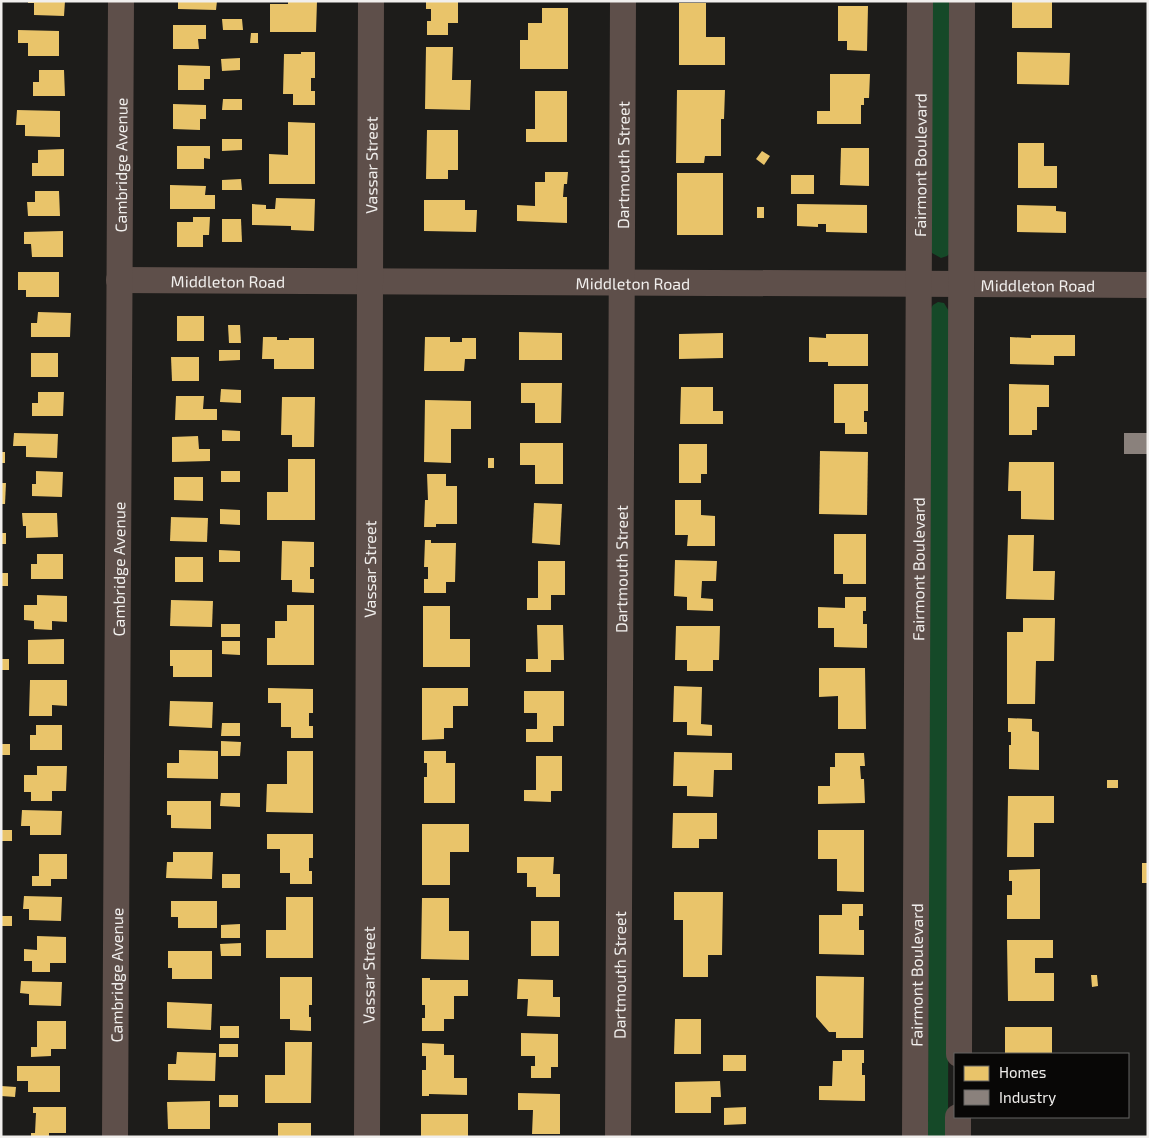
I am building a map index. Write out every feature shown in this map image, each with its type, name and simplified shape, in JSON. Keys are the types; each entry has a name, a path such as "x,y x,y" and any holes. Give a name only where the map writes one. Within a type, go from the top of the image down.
{"street":[{"name":"Cambridge Avenue","path":"115,1137 121,1"},
{"name":"Vassar Street","path":"367,1137 371,1"},
{"name":"Dartmouth Street","path":"618,1137 623,1"},
{"name":"Fairmont Boulevard","path":"915,1137 920,1"},
{"path":"959,1053 962,1"},
{"name":"Middleton Road","path":"119,280 1148,285"},
{"path":"958,1118 958,1137"}],"green space":[{"path":"932,1 953,1 952,251 947,256 941,258 932,253 931,248"},
{"path":"938,302 944,303 950,313 948,1137 928,1137 930,310"}],"building: Homes":[{"path":"28,1 65,1 64,16 34,15 34,3 28,3"},
{"path":"178,1 217,1 216,10 178,9"},
{"path":"288,1 317,1 316,32 270,32 270,4 288,4"},
{"path":"426,1 458,1 458,23 448,23 448,35 427,35 427,21 431,21 431,9 426,9"},
{"path":"1012,1 1052,1 1052,28 1012,28"},
{"path":"679,3 706,3 706,37 725,37 725,65 679,65"},
{"path":"838,6 868,6 867,51 847,50 847,41 838,41"},
{"path":"542,8 568,8 568,69 520,69 520,40 528,40 528,23 542,23"},
{"path":"222,19 242,19 243,30 223,30"},
{"path":"173,25 206,25 206,39 198,39 199,49 173,49"},
{"path":"18,30 59,31 59,56 28,56 28,43 18,43"},
{"path":"251,33 258,33 258,43 250,43"},
{"path":"426,47 453,47 452,80 471,80 470,110 425,109"},
{"path":"301,52 315,52 315,78 311,78 311,91 315,91 315,105 293,105 293,94 283,94 284,54 301,54"},
{"path":"1017,52 1070,53 1069,85 1017,84"},
{"path":"240,58 240,70 222,71 221,59"},
{"path":"178,65 210,66 210,79 204,79 204,90 178,90"},
{"path":"39,70 64,70 65,96 33,96 33,82 39,82"},
{"path":"830,74 870,74 869,98 864,98 864,105 861,105 861,124 817,124 817,111 830,111"},
{"path":"677,90 725,90 724,119 721,119 721,156 705,156 704,163 676,163"},
{"path":"535,91 567,91 567,142 526,142 526,129 535,129"},
{"path":"223,99 242,99 242,110 222,110"},
{"path":"173,104 206,105 206,119 200,119 200,130 173,129"},
{"path":"17,110 60,111 60,137 25,136 25,125 16,125"},
{"path":"288,122 315,123 315,184 269,184 269,154 288,155"},
{"path":"427,130 458,130 458,170 448,170 448,179 426,179"},
{"path":"222,139 242,139 242,150 222,151"},
{"path":"1018,143 1044,143 1044,166 1057,166 1057,188 1018,188"},
{"path":"177,146 210,146 210,159 204,158 204,169 177,169"},
{"path":"841,148 869,148 869,186 840,185"},
{"path":"64,149 64,176 32,176 32,163 38,163 38,150"},
{"path":"762,151 770,156 764,165 756,159"},
{"path":"545,172 568,172 567,184 564,184 563,197 567,197 567,223 517,221 517,205 535,206 535,182 545,182"},
{"path":"677,173 723,173 723,235 677,235"},
{"path":"791,175 814,175 814,194 791,194"},
{"path":"241,179 242,190 222,190 222,180"},
{"path":"170,185 206,186 205,195 215,195 215,209 170,209"},
{"path":"35,191 59,191 60,216 28,216 27,202 35,202"},
{"path":"276,198 315,199 314,231 291,230 291,226 252,225 252,204 266,205 266,209 275,209"},
{"path":"424,200 465,200 465,210 477,210 476,232 424,231"},
{"path":"797,204 867,205 867,233 826,232 826,224 818,224 818,227 797,226"},
{"path":"1017,205 1056,206 1056,211 1066,212 1066,233 1017,232"},
{"path":"757,207 764,207 764,218 757,218"},
{"path":"193,217 210,217 209,235 203,235 203,247 177,247 177,222 193,222"},
{"path":"222,219 241,219 242,242 222,242"},
{"path":"63,231 63,257 32,257 31,244 24,244 24,232"},
{"path":"18,272 59,272 59,297 26,297 26,290 18,290"},
{"path":"38,312 71,313 70,337 31,337 31,323 37,323"},
{"path":"177,316 204,316 204,341 177,341"},
{"path":"228,325 240,325 241,343 229,343"},
{"path":"519,332 562,333 562,360 519,360"},
{"path":"723,333 723,358 679,359 679,334"},
{"path":"826,334 868,334 868,366 828,366 828,362 809,362 809,337 826,338"},
{"path":"1031,335 1075,335 1075,356 1054,356 1054,365 1010,364 1010,337 1031,338"},
{"path":"263,337 277,337 277,340 314,338 314,369 274,369 274,359 262,359"},
{"path":"425,337 450,337 450,342 462,342 462,338 476,338 476,359 465,359 464,371 424,371"},
{"path":"219,350 240,350 240,360 219,361"},
{"path":"31,353 58,353 58,377 31,377"},
{"path":"171,357 199,357 199,381 172,381"},
{"path":"521,383 562,383 561,423 535,423 535,403 521,403"},
{"path":"834,384 868,384 868,411 864,411 864,422 867,422 867,434 845,434 845,423 834,423"},
{"path":"1009,384 1049,385 1049,407 1037,407 1037,430 1032,430 1032,435 1009,435"},
{"path":"681,387 713,387 713,411 723,411 723,424 680,424"},
{"path":"221,389 241,390 241,403 220,402"},
{"path":"38,392 64,392 63,416 32,416 32,403 38,403"},
{"path":"176,396 204,396 203,409 217,409 217,420 175,420"},
{"path":"282,397 315,397 314,447 292,447 292,435 281,435"},
{"path":"425,400 471,401 471,429 451,429 451,463 424,462"},
{"path":"222,430 240,431 240,441 222,441"},
{"path":"14,433 58,434 57,458 26,457 26,446 13,446"},
{"path":"198,436 199,449 210,449 210,461 172,462 172,437"},
{"path":"520,443 563,443 563,484 535,484 535,465 520,465"},
{"path":"679,444 707,444 707,474 701,474 701,483 679,483"},
{"path":"820,451 868,452 867,515 819,514"},
{"path":"1,452 5,452 5,463 1,463"},
{"path":"488,458 494,458 494,468 488,468"},
{"path":"288,459 315,459 315,520 267,520 267,492 288,492"},
{"path":"1009,462 1054,462 1054,520 1021,519 1021,491 1008,491"},
{"path":"36,471 63,472 62,497 32,496 32,484 36,484"},
{"path":"221,471 240,471 240,482 221,482"},
{"path":"427,474 446,474 446,486 457,486 457,524 436,524 436,527 424,527 425,500 428,500"},
{"path":"174,477 203,477 203,501 174,500"},
{"path":"1,483 6,483 5,504 1,504"},
{"path":"675,500 701,500 701,515 715,516 715,546 687,546 688,535 675,535"},
{"path":"534,503 562,504 560,545 532,543"},
{"path":"220,509 240,510 240,525 220,524"},
{"path":"22,513 57,513 58,537 26,538 26,526 23,526"},
{"path":"171,517 208,518 207,542 170,541"},
{"path":"1,533 6,533 6,544 1,544"},
{"path":"834,534 866,534 866,584 843,584 843,574 834,574"},
{"path":"1008,535 1034,535 1033,571 1055,571 1054,600 1006,599"},
{"path":"425,540 431,540 431,543 456,543 455,582 446,582 446,593 424,593 424,579 428,579 428,567 424,567"},
{"path":"282,541 314,542 314,567 310,567 310,579 314,579 314,593 292,592 292,580 281,580"},
{"path":"219,550 240,551 240,562 219,562"},
{"path":"37,554 63,554 63,579 31,579 31,564 37,564"},
{"path":"175,557 203,557 203,582 175,582"},
{"path":"675,560 717,561 716,581 702,581 701,598 713,599 713,611 687,610 687,597 674,596"},
{"path":"538,561 565,561 565,595 551,595 551,610 527,610 527,598 538,598"},
{"path":"1,573 8,573 8,586 1,586"},
{"path":"37,595 67,596 67,622 52,621 52,630 34,629 34,621 24,620 24,605 37,605"},
{"path":"845,597 866,597 866,611 863,611 863,624 867,624 867,648 834,647 834,628 818,628 818,607 845,608"},
{"path":"171,600 213,601 212,627 170,626"},
{"path":"287,605 314,605 314,665 267,665 267,638 275,638 275,621 287,621"},
{"path":"423,606 450,606 450,639 470,639 470,667 423,667"},
{"path":"1023,618 1055,618 1054,661 1036,661 1035,704 1007,704 1007,632 1023,632"},
{"path":"221,624 240,624 240,637 221,637"},
{"path":"537,625 563,625 564,660 551,660 551,672 526,672 526,659 538,659"},
{"path":"676,626 720,626 719,660 713,660 713,671 687,671 687,660 675,660"},
{"path":"64,639 64,664 28,664 28,640"},
{"path":"222,641 240,641 240,655 222,654"},
{"path":"170,650 212,650 212,677 173,677 173,666 170,666"},
{"path":"1,659 9,659 9,670 1,670"},
{"path":"819,668 865,668 866,729 838,729 838,696 819,697"},
{"path":"30,680 67,680 67,706 52,705 52,716 29,716"},
{"path":"674,686 702,687 701,724 712,725 712,736 687,735 687,722 673,722"},
{"path":"268,688 313,689 313,713 309,713 309,726 313,726 313,738 291,738 291,727 281,727 281,703 268,703"},
{"path":"422,688 468,688 468,706 453,706 453,728 444,728 444,739 422,740"},
{"path":"524,691 564,691 564,726 553,726 553,742 526,742 526,729 537,729 537,713 524,713"},
{"path":"170,701 213,702 212,728 169,726"},
{"path":"1008,718 1032,719 1032,731 1039,732 1039,770 1009,769 1011,732 1008,732"},
{"path":"222,723 240,723 240,736 221,736"},
{"path":"36,725 62,725 62,750 30,750 30,735 36,735"},
{"path":"221,741 241,742 240,756 221,756"},
{"path":"1,744 10,744 10,755 1,755"},
{"path":"179,750 218,751 218,779 167,778 167,763 179,763"},
{"path":"287,751 313,751 313,813 266,812 267,784 287,784"},
{"path":"424,751 446,751 446,763 455,763 455,803 424,803 424,777 427,777 427,763 424,763"},
{"path":"674,752 732,753 732,770 714,770 713,797 687,796 687,786 673,786"},
{"path":"835,753 864,753 865,766 860,766 861,779 864,779 865,803 818,804 818,786 830,786 830,767 835,767"},
{"path":"536,756 562,756 562,791 551,791 551,802 524,801 524,790 536,790"},
{"path":"37,766 67,766 66,791 52,791 52,801 31,801 31,792 24,792 24,775 37,775"},
{"path":"1107,780 1118,780 1118,788 1107,788"},
{"path":"221,793 240,793 240,807 220,806"},
{"path":"1008,796 1054,796 1054,823 1034,823 1034,857 1007,857"},
{"path":"167,801 211,801 211,829 171,828 171,815 167,815"},
{"path":"22,810 62,811 61,835 30,835 30,826 21,826"},
{"path":"673,813 717,813 717,839 699,839 699,848 672,848"},
{"path":"422,824 469,824 469,852 450,852 450,885 422,885"},
{"path":"1,830 12,830 12,841 1,841"},
{"path":"818,830 864,830 864,892 837,891 837,859 818,859"},
{"path":"267,834 313,834 313,858 309,858 312,884 290,884 290,873 280,873 280,849 267,849"},
{"path":"173,852 213,852 212,879 166,878 167,862 173,862"},
{"path":"39,854 67,854 67,879 51,879 51,886 32,886 32,876 39,876"},
{"path":"517,857 554,857 553,874 560,874 560,897 536,897 536,887 527,887 527,873 517,873"},
{"path":"1142,863 1148,863 1148,883 1142,883"},
{"path":"1040,869 1040,919 1007,919 1007,895 1012,895 1012,881 1009,881 1009,870"},
{"path":"222,874 240,874 240,888 222,888"},
{"path":"674,892 723,892 722,955 708,955 708,977 683,977 683,920 674,920"},
{"path":"24,896 62,897 61,921 29,920 29,909 23,909"},
{"path":"286,897 313,897 313,958 266,958 266,930 286,930"},
{"path":"422,898 449,898 449,931 469,931 469,960 421,959"},
{"path":"171,901 217,901 217,928 178,928 178,917 171,917"},
{"path":"842,904 863,904 863,916 859,916 859,930 864,930 864,955 819,954 819,915 842,915"},
{"path":"1,916 12,916 12,926 1,926"},
{"path":"531,921 559,921 559,956 531,956"},
{"path":"240,924 240,938 221,938 221,925"},
{"path":"37,936 66,937 66,963 50,963 50,972 32,972 32,961 24,961 24,949 37,950"},
{"path":"1007,940 1053,940 1053,958 1035,958 1035,973 1054,973 1054,1001 1008,1001"},
{"path":"241,943 241,956 221,956 220,944"},
{"path":"168,951 212,951 212,979 172,979 172,968 168,968"},
{"path":"1091,975 1097,975 1098,986 1092,987"},
{"path":"816,976 864,977 863,1038 836,1038 836,1032 829,1032 816,1017"},
{"path":"280,977 312,977 312,1005 309,1005 311,1031 290,1030 290,1019 280,1019"},
{"path":"422,978 430,978 430,980 468,980 468,996 454,996 454,1019 444,1019 444,1031 422,1031 425,1005 422,1005"},
{"path":"518,979 553,980 553,997 560,997 560,1017 527,1016 528,999 517,999"},
{"path":"21,981 62,982 61,1006 29,1005 29,994 20,993"},
{"path":"167,1002 212,1004 211,1030 167,1028"},
{"path":"675,1019 701,1019 701,1054 674,1054"},
{"path":"37,1021 66,1021 66,1049 51,1049 51,1056 31,1057 31,1047 37,1047"},
{"path":"220,1026 239,1026 239,1038 220,1038"},
{"path":"1005,1027 1052,1027 1052,1053 1005,1053"},
{"path":"521,1033 558,1034 558,1067 551,1067 551,1078 531,1078 531,1066 535,1066 535,1056 521,1056"},
{"path":"285,1042 312,1042 311,1103 265,1103 265,1075 285,1075"},
{"path":"422,1043 444,1044 444,1055 454,1055 454,1078 467,1078 467,1095 429,1094 429,1096 422,1096 422,1070 426,1070 426,1056 422,1056"},
{"path":"219,1044 238,1044 238,1057 219,1057"},
{"path":"842,1050 864,1050 862,1075 865,1075 865,1101 819,1100 819,1086 832,1086 833,1061 842,1061"},
{"path":"177,1052 216,1053 215,1081 168,1080 168,1064 176,1064"},
{"path":"723,1055 746,1055 746,1071 723,1071"},
{"path":"17,1066 60,1066 60,1092 28,1092 28,1081 17,1081"},
{"path":"720,1081 721,1097 711,1097 711,1113 675,1113 675,1082"},
{"path":"1,1086 16,1087 15,1097 1,1096"},
{"path":"518,1093 560,1094 560,1134 532,1134 533,1110 518,1110"},
{"path":"219,1095 238,1095 238,1107 219,1107"},
{"path":"210,1101 210,1129 168,1129 167,1102"},
{"path":"33,1107 66,1107 66,1133 49,1133 49,1137 31,1137 31,1133 35,1133 36,1113 33,1113"},
{"path":"746,1107 746,1124 724,1125 724,1108"},
{"path":"421,1114 468,1114 468,1137 421,1137"},
{"path":"278,1123 311,1123 311,1137 278,1137"}],"building: Industry":[{"path":"1124,433 1148,433 1148,454 1124,454"}]}
